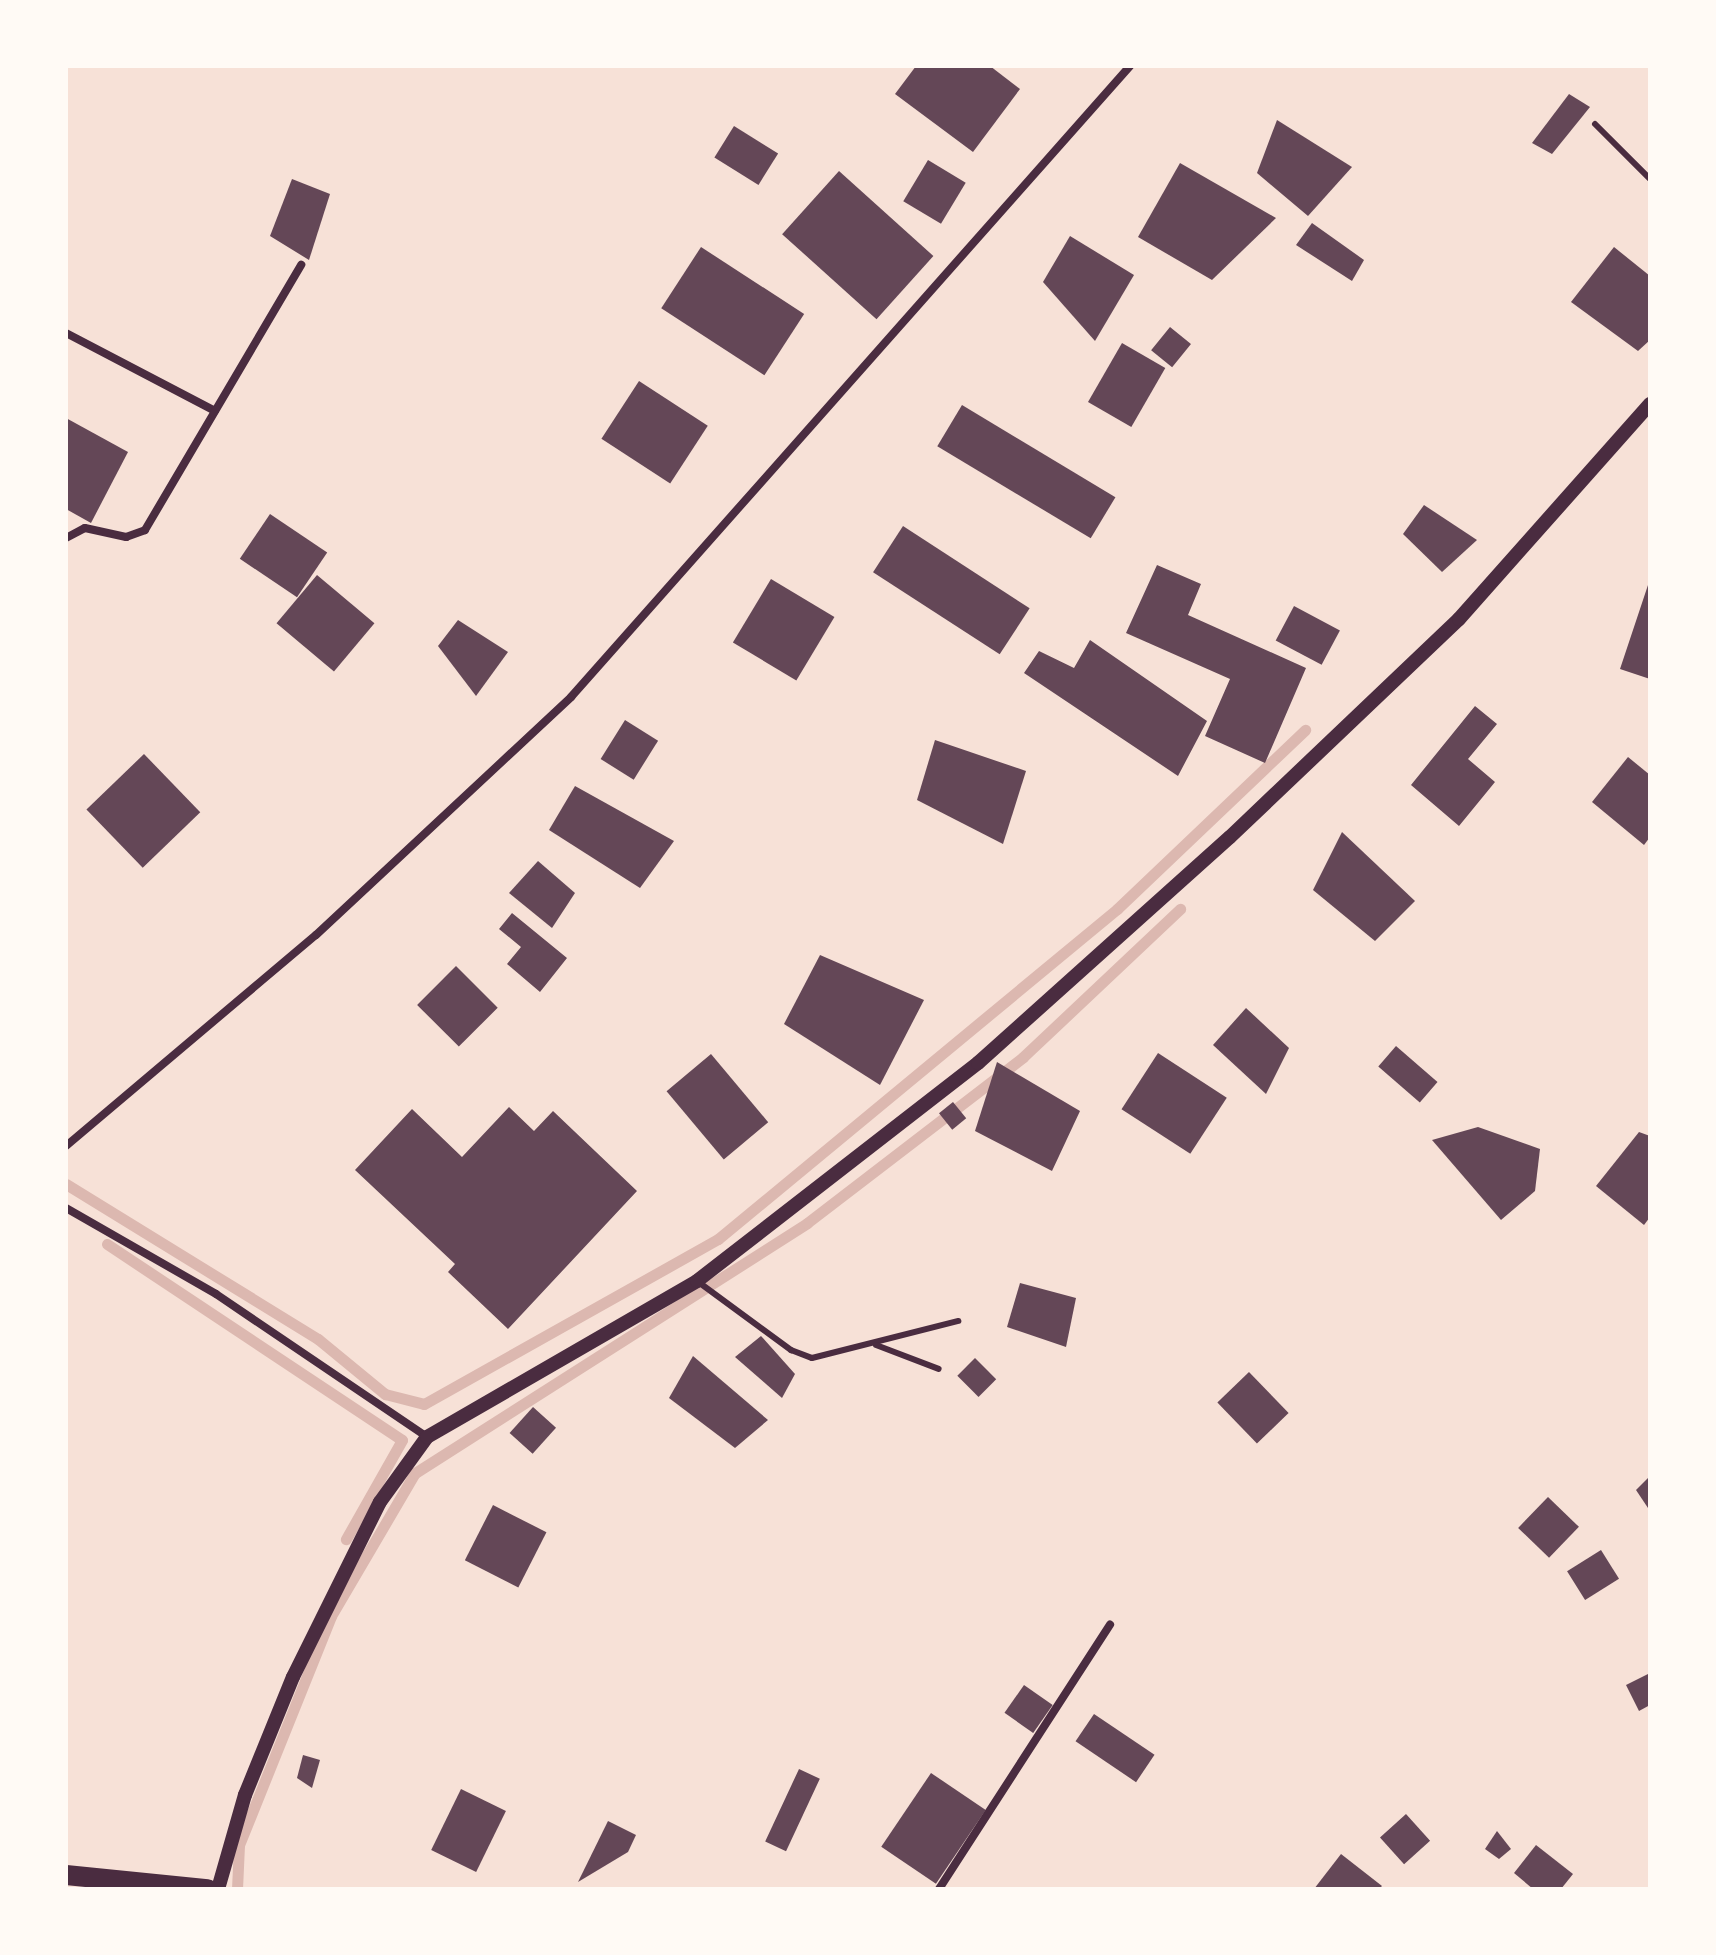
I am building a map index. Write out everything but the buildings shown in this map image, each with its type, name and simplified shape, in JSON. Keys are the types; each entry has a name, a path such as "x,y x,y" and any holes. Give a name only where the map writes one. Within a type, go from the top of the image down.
{"main road":[{"path":"71,1881 207,1889"}],"street":[{"path":"66,1146 316,935 571,697 1130,66"},
{"path":"66,538 85,528 126,537 145,530 301,265"},
{"path":"66,333 215,411"},
{"path":"218,1889 245,1795 293,1677 380,1502 427,1437 697,1281 978,1063 1230,837 1459,619 1650,404"},
{"path":"66,1208 216,1294 427,1437"},
{"path":"939,1889 1110,1625"}],"lane":[{"path":"1595,124 1650,179"},
{"path":"697,1281 791,1350 812,1358 876,1345 958,1321"},
{"path":"876,1345 939,1369"}],"waterway":[{"path":"66,1184 318,1339 385,1394 424,1404 718,1239 1117,909 1305,730"},
{"path":"237,1889 239,1845 331,1616 415,1473 807,1223 1023,1057 1180,909"},
{"path":"107,1244 402,1440 346,1539"}]}
